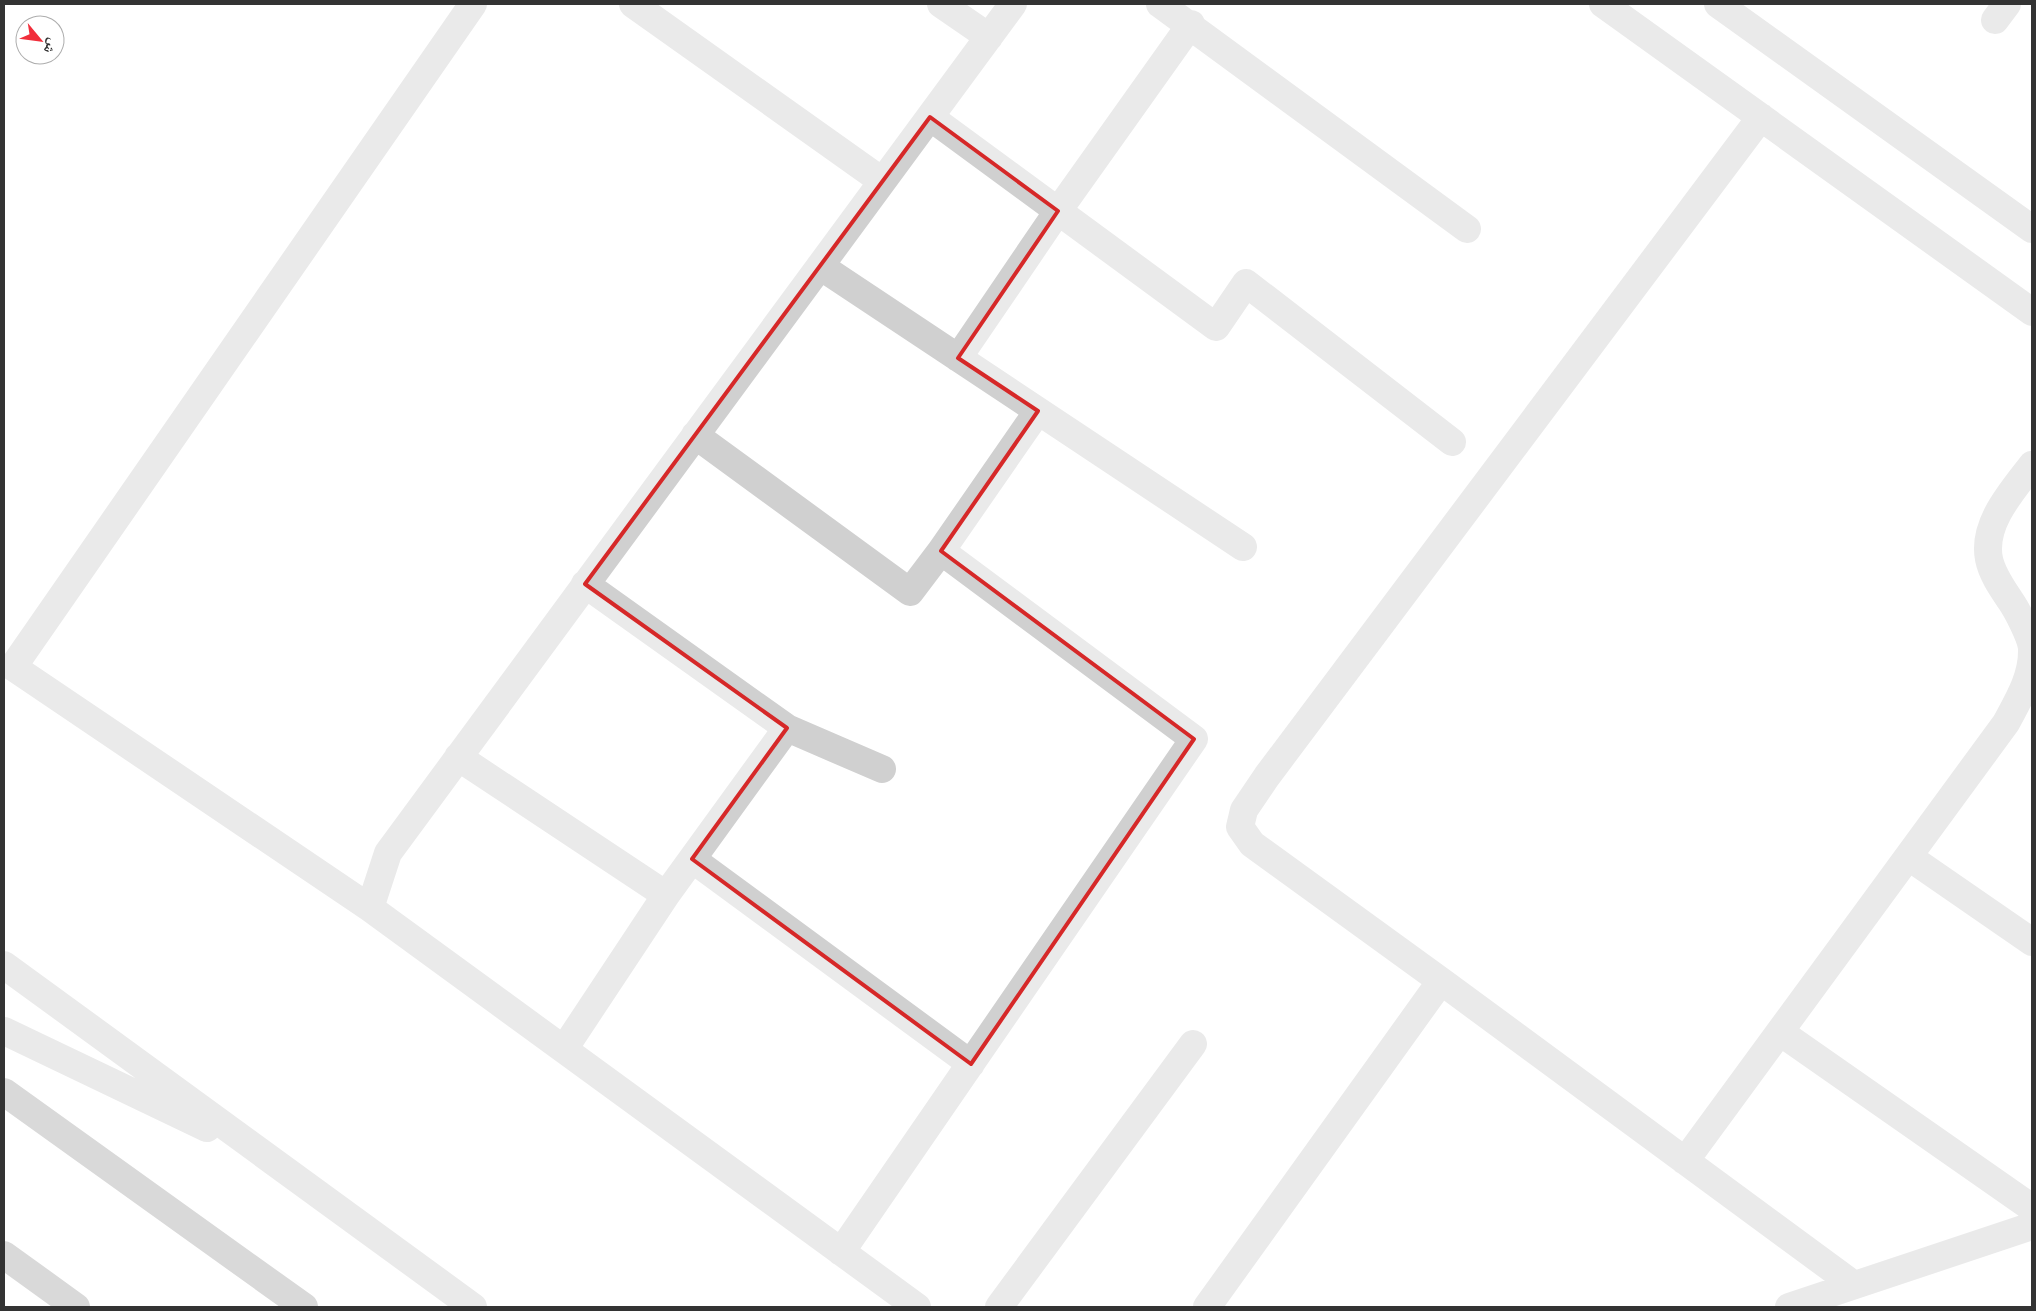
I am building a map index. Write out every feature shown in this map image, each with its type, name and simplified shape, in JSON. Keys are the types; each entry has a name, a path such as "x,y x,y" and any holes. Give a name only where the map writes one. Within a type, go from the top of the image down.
{"main road":[{"path":"4,1092 304,1307"},
{"path":"4,1255 76,1307"}],"street":[{"path":"473,4 13,667 370,908 917,1307"},
{"path":"633,4 882,181"},
{"path":"941,4 989,37"},
{"path":"370,908 388,853 1013,4"},
{"path":"1160,4 1191,24 1467,229"},
{"path":"1603,4 2032,312"},
{"path":"1718,4 2032,229"},
{"path":"958,358 1058,211 1191,24"},
{"path":"930,117 1216,327 1246,283 1452,442"},
{"path":"1761,117 1267,776 1244,810 1240,827 1252,844 1441,980 1854,1285"},
{"path":"820,266 1243,547"},
{"path":"695,436 910,592 1038,411"},
{"path":"1685,1161 2006,723 2027,683 2032,647 2018,612 1999,582 1989,559 1989,534 2002,508 2032,465"},
{"path":"841,1252 1194,739 941,550"},
{"path":"586,584 787,728 882,770"},
{"path":"564,1049 666,895 787,728"},
{"path":"458,757 666,895"},
{"path":"1908,857 2032,942"},
{"path":"692,859 971,1064"},
{"path":"4,964 472,1307"},
{"path":"1206,1307 1441,980"},
{"path":"4,1031 267,1157"},
{"path":"1780,1032 2032,1208"},
{"path":"999,1307 1193,1044"},
{"path":"1789,1307 2032,1226"}],"highlighted area":[{"path":"930,117 1058,211 958,358 1038,411 941,551 1194,739 971,1064 692,859 787,728 585,584"}]}
